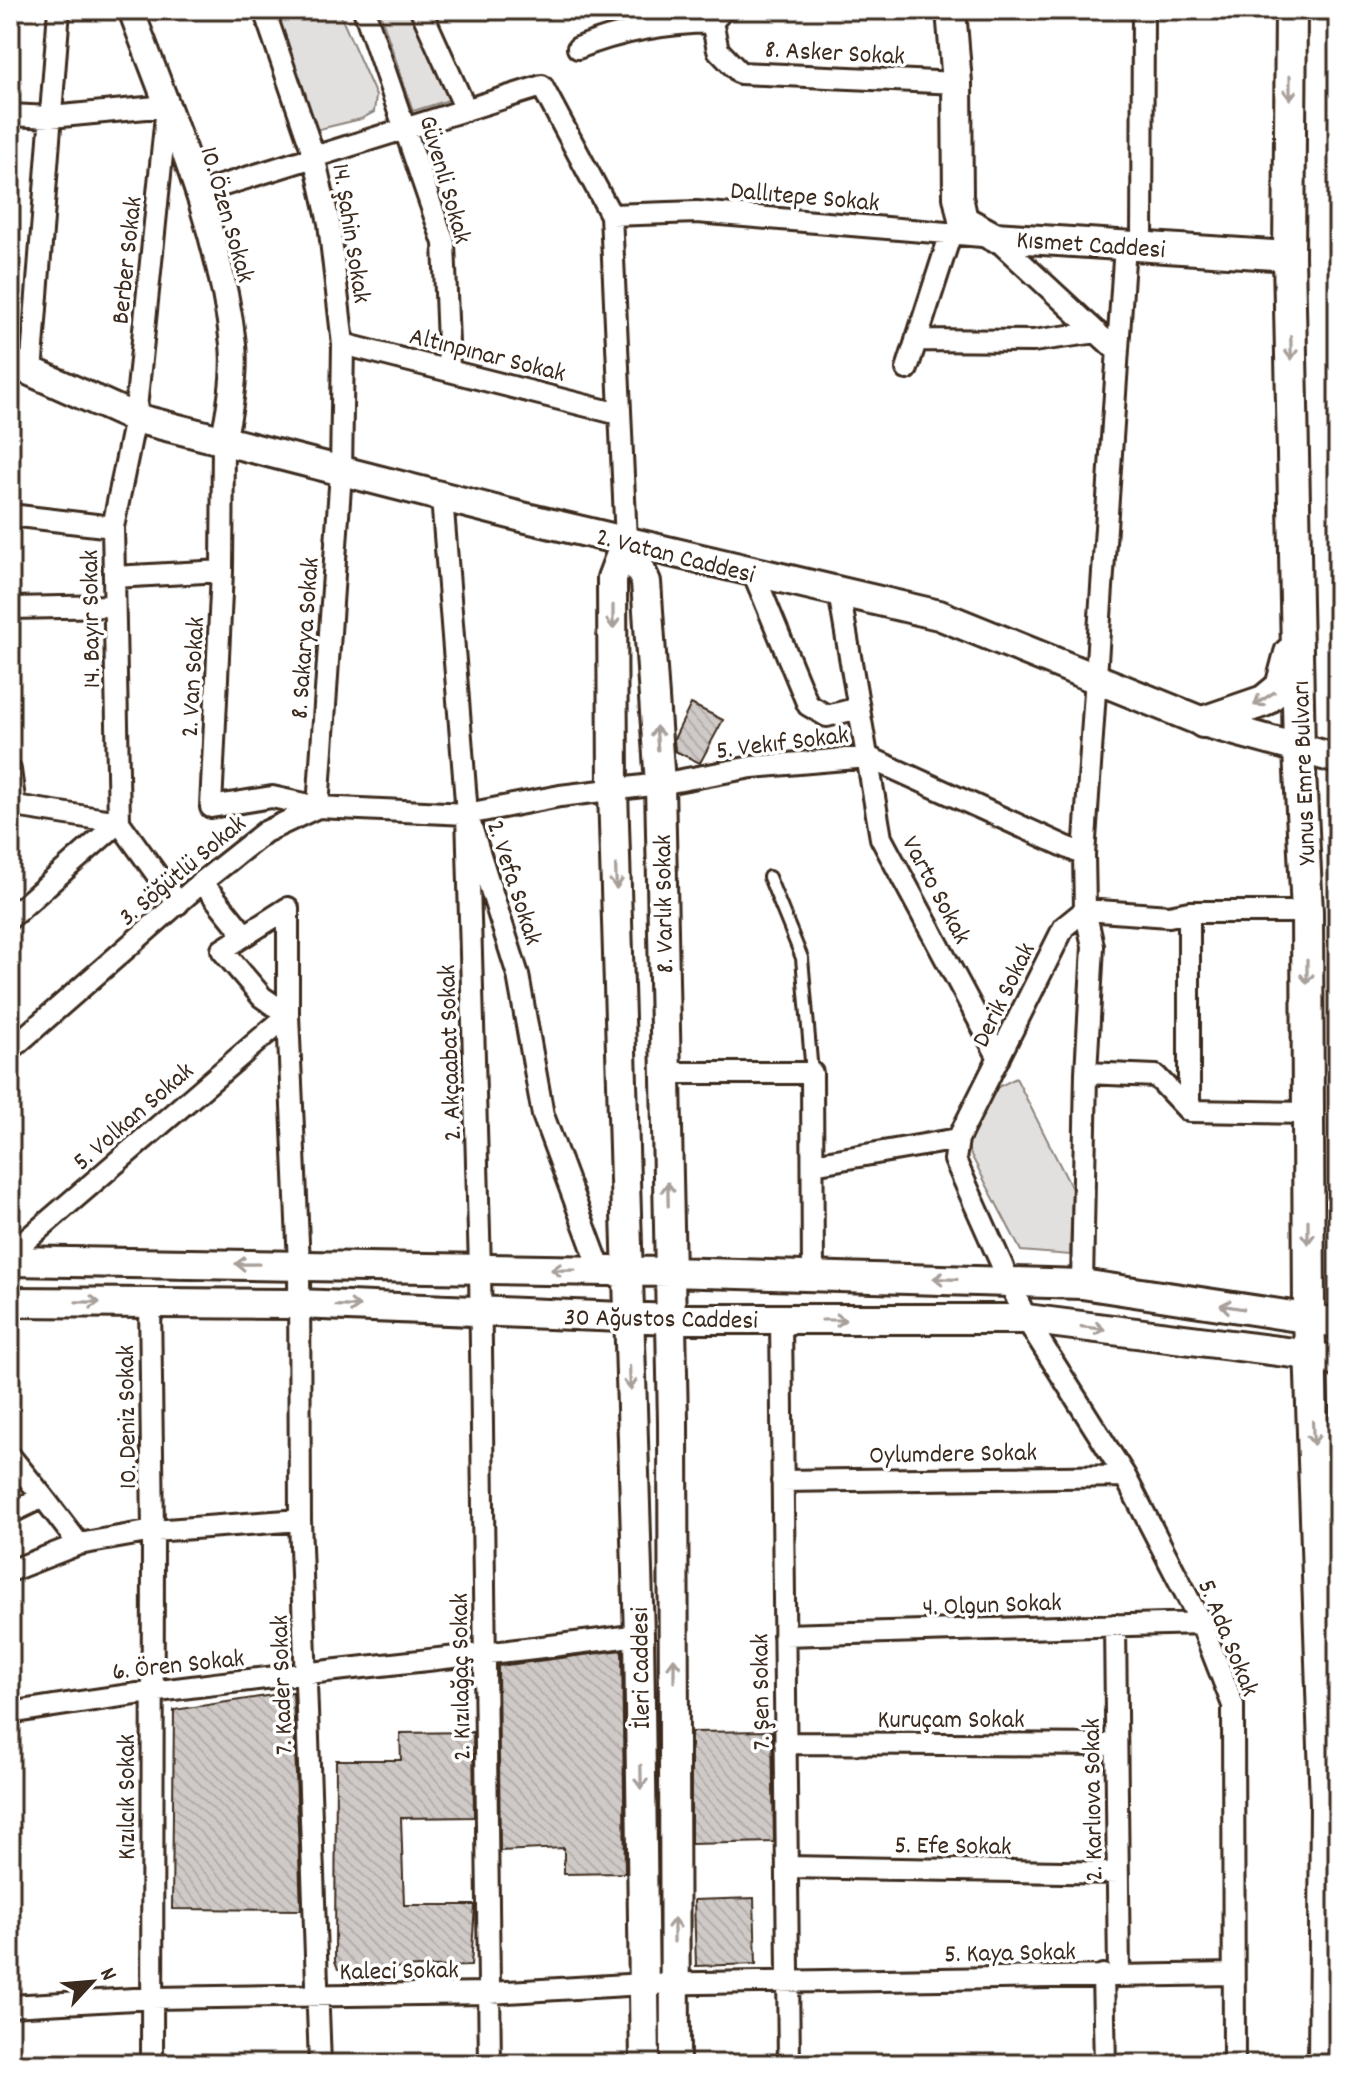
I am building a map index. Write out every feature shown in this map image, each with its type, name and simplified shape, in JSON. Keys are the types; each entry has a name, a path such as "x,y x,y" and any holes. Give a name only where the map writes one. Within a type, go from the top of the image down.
{"main road":[{"name":"Kısmet Caddesi","path":"951,10 957,83 958,197 963,220 994,237 1289,256"},
{"name":"Yunus Emre Bulvarı","path":"1291,10 1289,256 1299,751 1307,912 1308,1113 1324,1359 1324,2064"},
{"name":"2. Vatan Caddesi","path":"21,368 135,418 442,497 939,615 1203,722 1299,751 1338,759"},
{"name":"8. Varlık Sokak","path":"626,541 646,582 660,784 669,1272"},
{"name":"8. Varlık Sokak","path":"614,1271 612,578 626,541"},
{"path":"1203,722 1264,701 1281,687 1298,604"},
{"name":"30 Ağustos Caddesi","path":"10,1261 299,1265 480,1290 628,1318 1026,1319 1324,1359"},
{"name":"30 Ağustos Caddesi","path":"10,1302 298,1304 480,1290 614,1271 1082,1284 1323,1320"},
{"name":"İleri Caddesi","path":"614,1271 628,1318 639,1635 645,2064"},
{"name":"İleri Caddesi","path":"669,1272 672,1319 675,2064"}],"street":[{"path":"21,368 51,117 59,10"},
{"name":"10. Özen Sokak","path":"131,10 198,193 220,276 233,346 230,409 223,441"},
{"name":"14. Şahin Sokak","path":"264,10 314,156 329,223 343,344 341,472"},
{"name":"Güvenli Sokak","path":"364,10 444,243 449,368"},
{"path":"421,10 466,110"},
{"path":"1082,1284 1086,1073 1093,946 1085,910 1084,855 1117,351 1134,246 1143,10"},
{"path":"578,48 615,33 718,16"},
{"name":"8. Asker Sokak","path":"718,16 718,50 740,73 957,83"},
{"path":"198,193 542,86 611,215"},
{"path":"10,115 51,117 167,106"},
{"name":"Berber Sokak","path":"135,418 167,106"},
{"name":"Dallıtepe Sokak","path":"611,215 697,212 994,237"},
{"name":"8. Varlık Sokak","path":"611,215 626,541"},
{"path":"907,369 951,233"},
{"path":"994,237 1117,351"},
{"path":"916,340 1033,341 1097,332"},
{"name":"Altınpınar Sokak","path":"343,344 449,368 619,414"},
{"name":"14. Bayır Sokak","path":"119,822 113,527 135,418"},
{"name":"2. Van Sokak","path":"223,441 222,571 211,807 272,797 318,807"},
{"name":"8. Sakarya Sokak","path":"318,807 341,472"},
{"name":"2. Vefa Sokak","path":"442,497 467,814 518,975 543,1115 614,1271"},
{"path":"10,515 113,527"},
{"path":"114,577 222,571"},
{"path":"753,572 808,705 827,716 859,708"},
{"name":"Varto Sokak","path":"839,592 881,838 999,1058"},
{"path":"10,608 114,606"},
{"name":"5. Vekıf Sokak","path":"467,814 560,796 660,784 752,767 868,757 1084,855"},
{"path":"10,770 13,809 119,822 178,904"},
{"name":"3. Söğütlü Sokak","path":"10,1050 202,882 265,832 318,807 467,814"},
{"name":"2. Akçaabat Sokak","path":"467,814 480,1290"},
{"path":"10,918 119,822"},
{"path":"202,882 244,934"},
{"path":"288,1015 262,997 222,950 288,908 288,1015 298,1304"},
{"path":"1085,910 1169,916 1189,912 1307,912"},
{"name":"Derik Sokak","path":"958,1139 1064,927 1085,910"},
{"path":"1189,912 1189,1111"},
{"name":"5. Volkan Sokak","path":"10,1254 288,1015"},
{"path":"665,1073 812,1073 813,1276"},
{"path":"1086,1073 1156,1076 1189,1111 1308,1113"},
{"path":"813,1164 958,1139 955,1160 1006,1281 1026,1319"},
{"name":"2. Kızılağaç Sokak","path":"480,1290 490,2064"},
{"name":"10. Deniz Sokak","path":"150,1303 153,1531"},
{"name":"7. Kader Sokak","path":"298,1304 300,1520 320,2064"},
{"name":"5. Ada Sokak","path":"1026,1319 1125,1476 1201,1623 1233,1705 1234,2064"},
{"name":"7. Şen Sokak","path":"781,1320 789,2064"},
{"path":"10,1456 79,1544"},
{"name":"Oylumdere Sokak","path":"782,1481 1125,1476"},
{"path":"10,1513 43,1497"},
{"path":"10,1571 79,1544 153,1531 300,1520"},
{"name":"Kızılcık Sokak","path":"152,2064 150,1690 153,1531"},
{"name":"4. Olgun Sokak","path":"784,1635 1201,1623"},
{"name":"2. Karlıova Sokak","path":"1105,2064 1118,1873 1115,1625"},
{"name":"6. Ören Sokak","path":"10,1713 150,1690 305,1676 639,1635"},
{"name":"Kuruçam Sokak","path":"785,1743 1116,1745"},
{"name":"5. Efe Sokak","path":"787,1867 1118,1873"},
{"name":"5. Kaya Sokak","path":"788,1981 1233,1974"},
{"name":"Kaleci Sokak","path":"10,2006 152,1998 489,1993 644,1984 788,1981"}],"lane":[{"path":"769,877 802,958 812,1073"}],"shaded area":[{"path":"269,10 338,10 376,96 374,112 361,119 311,131"},
{"path":"379,10 414,10 452,99 413,111"},
{"path":"1016,1078 1072,1189 1070,1255 1021,1251 969,1151 969,1132 992,1090"}],"building":[{"path":"691,704 723,720 700,763 675,751 674,739"},
{"path":"622,1650 625,1873 564,1874 564,1848 500,1851 498,1666"},
{"path":"293,1692 301,1910 172,1909 174,1710"},
{"path":"772,1731 774,1842 691,1844 691,1732"},
{"path":"473,1732 474,1817 401,1818 404,1905 475,1905 471,1966 338,1969 335,1961 336,1760 401,1760 400,1733"},
{"path":"754,1898 756,1964 696,1966 694,1900"}]}
